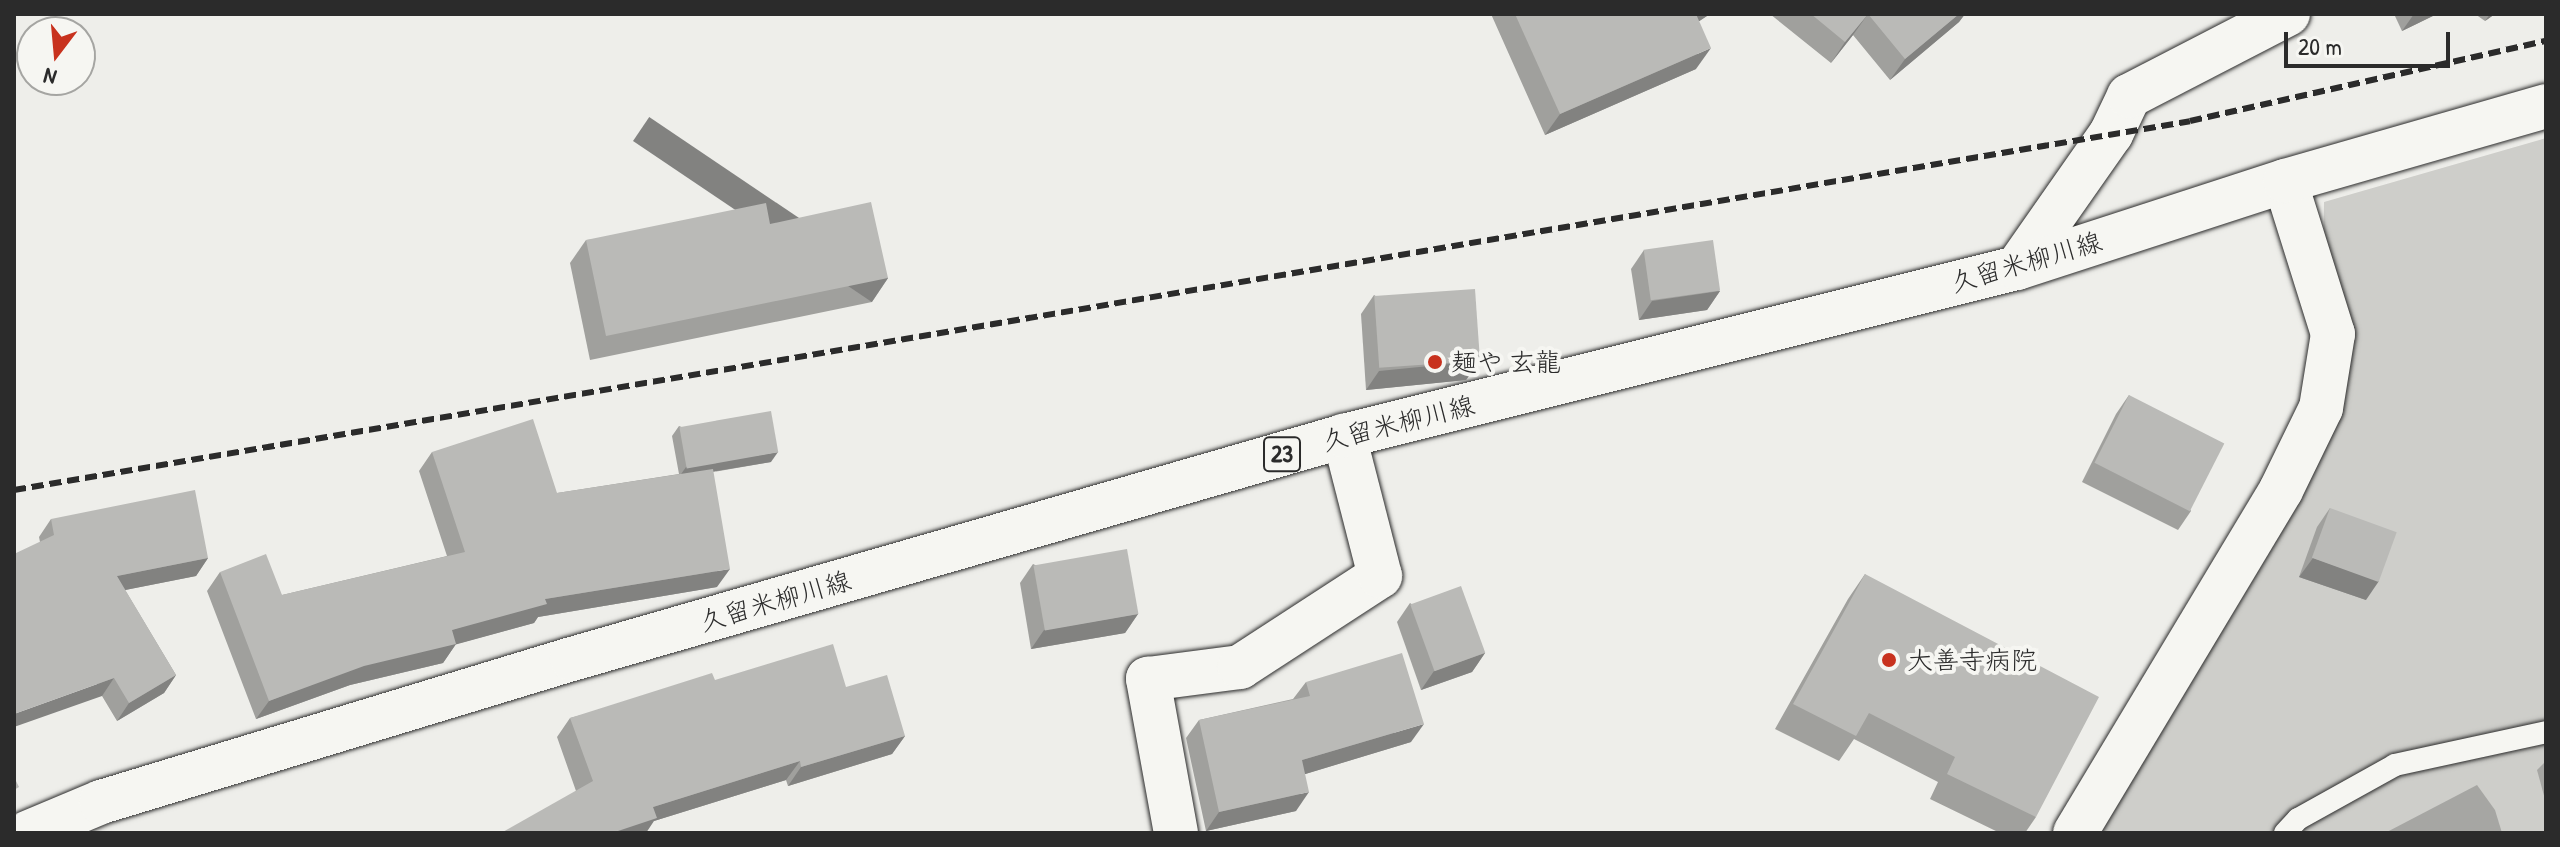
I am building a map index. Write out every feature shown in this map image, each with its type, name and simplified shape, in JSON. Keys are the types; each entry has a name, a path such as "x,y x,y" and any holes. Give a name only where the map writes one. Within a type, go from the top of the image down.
{"main road":[{"path":"2017,268 2111,134 2129,96 2288,14"},
{"name":"久留米柳川線","path":"27,833 101,802 572,659 1344,436 2017,268 2285,181 2546,106"},
{"path":"2075,833 2281,490 2321,408 2333,334 2285,181"},
{"path":"1176,833 1148,679 1240,667 1380,576 1344,436"}],"lane":[{"path":"2285,833 2298,819 2395,765 2546,732"}],"shaded area":[{"path":"2546,138 2546,833 2083,833 2348,336 2323,272 2324,202"},
{"path":"2546,761 2546,803 2537,770"},
{"path":"2477,785 2495,810 2502,833 2385,833"}],"building":[{"path":"1515,14 1696,14 1711,48 1560,114"},
{"path":"1811,14 1868,14 1845,42"},
{"path":"1868,14 1959,14 1905,59"},
{"path":"871,202 888,278 606,336 586,240 766,203 770,224"},
{"path":"1713,240 1720,291 1651,300 1644,250"},
{"path":"1475,289 1480,361 1379,368 1374,296"},
{"path":"2129,395 2224,444 2190,511 2094,463"},
{"path":"771,411 778,452 687,469 679,427"},
{"path":"533,419 557,493 713,469 730,569 545,599 547,604 452,630 456,644 364,666 269,701 220,572 266,554 282,595 465,552 432,452"},
{"path":"195,490 208,558 117,576 176,675 129,703 114,678 14,714 14,554 54,535 51,519"},
{"path":"2330,508 2397,532 2379,582 2312,558"},
{"path":"1127,549 1138,614 1045,630 1033,565"},
{"name":"大善寺病院","path":"1865,574 2099,697 2036,817 1947,774 1955,757 1869,713 1856,736 1793,704"},
{"path":"1461,586 1485,653 1435,671 1410,604"},
{"path":"833,644 846,687 887,675 905,736 801,767 800,761 653,807 657,818 612,833 501,833 593,781 570,718 712,673 715,680"},
{"path":"1402,653 1424,724 1302,760 1309,792 1219,812 1199,720 1310,696 1306,682"}],"railway":[{"path":"14,490 2190,121 2546,41"}],"place":[{"name":"麺や 玄龍","path":"1435,362"},
{"name":"大善寺病院","path":"1889,660"}]}
